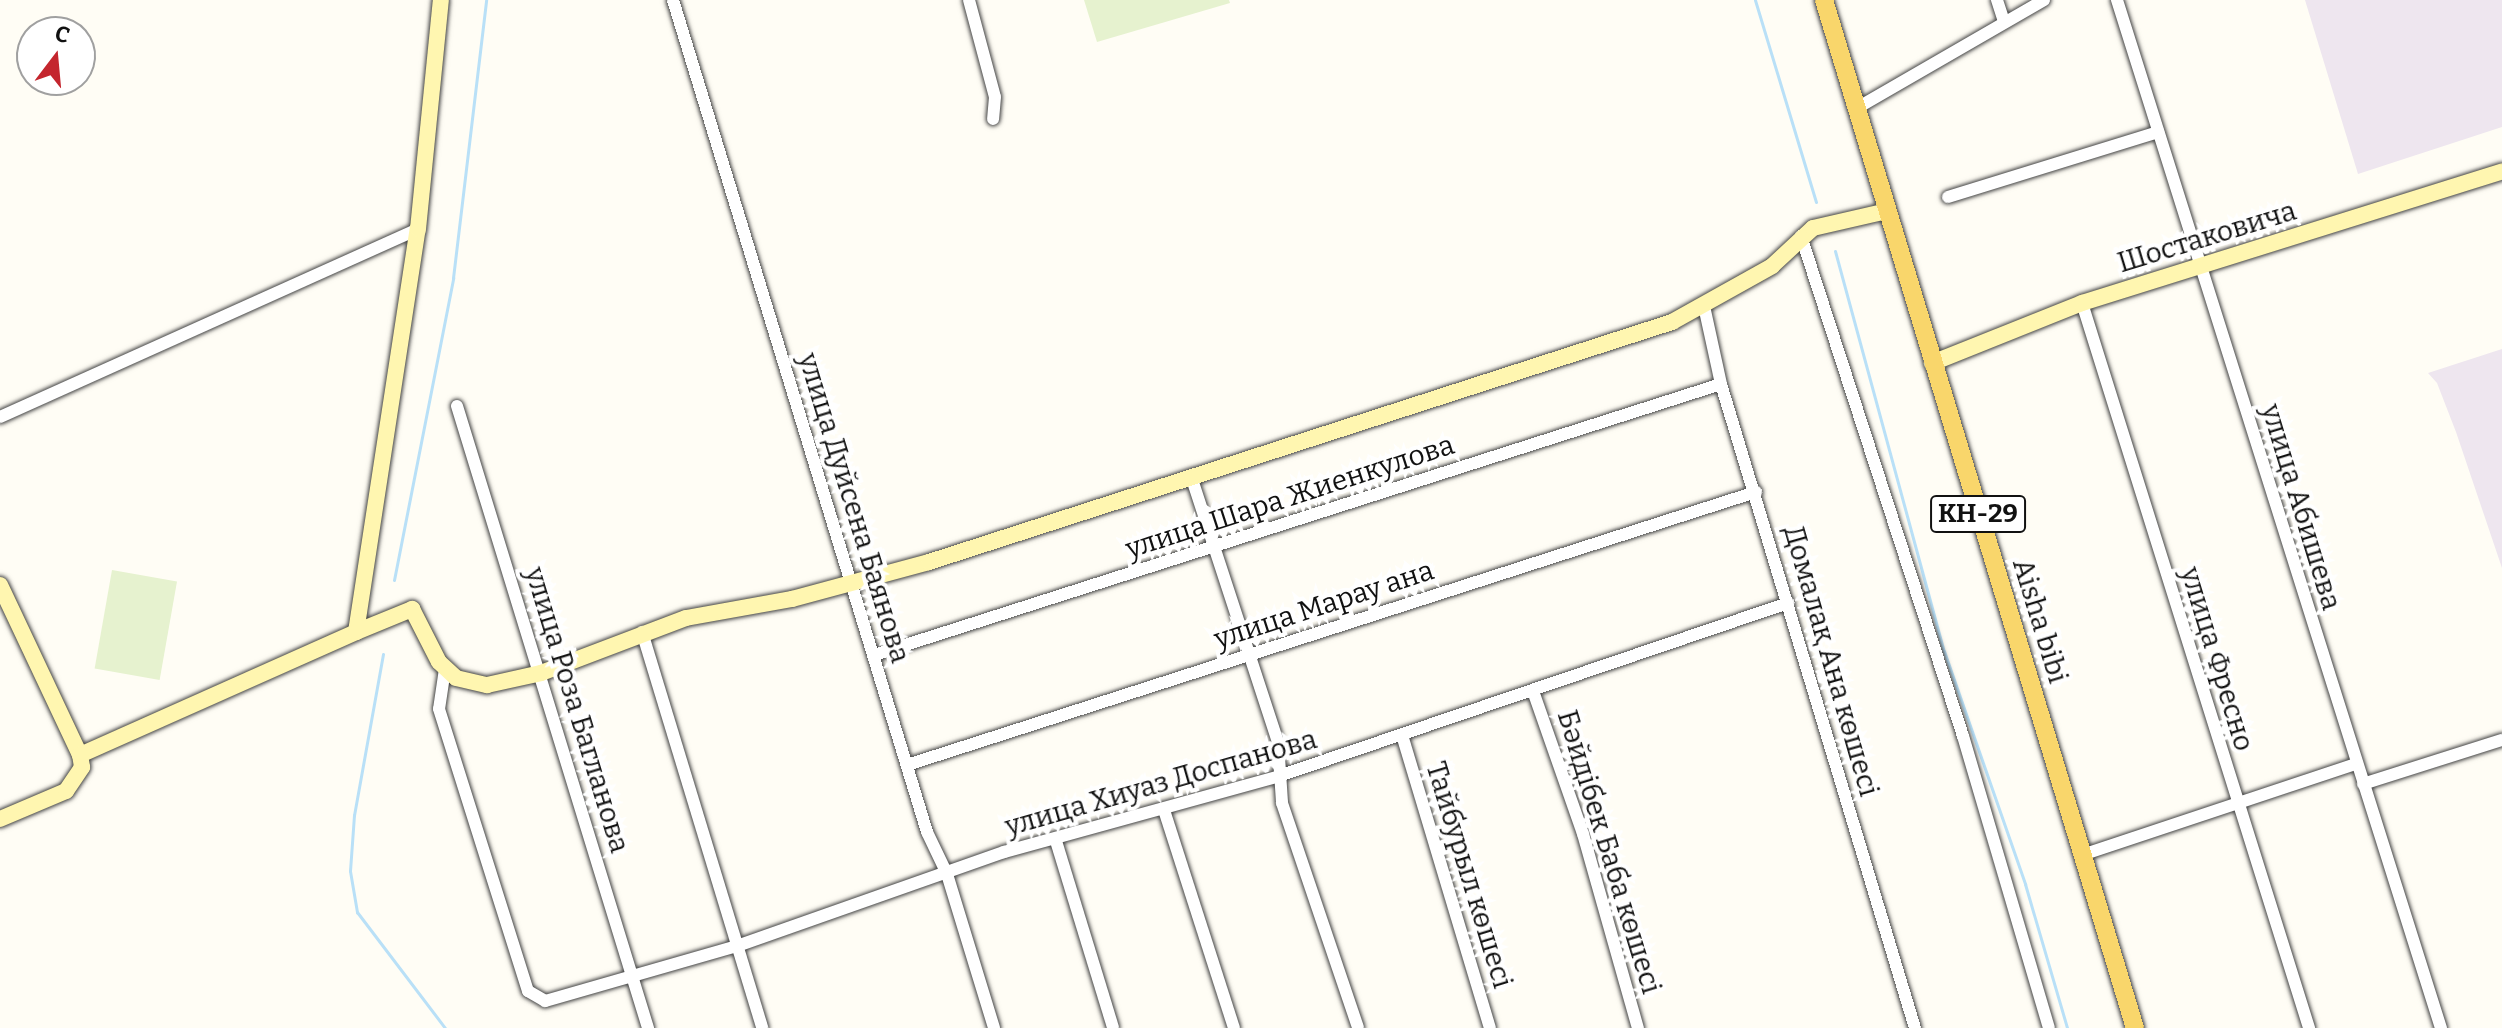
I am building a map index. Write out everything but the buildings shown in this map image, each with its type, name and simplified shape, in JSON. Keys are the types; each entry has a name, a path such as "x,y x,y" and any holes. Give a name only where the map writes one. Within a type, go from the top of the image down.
{"main road":[{"name":"Aisha bibi","path":"1824,0 2135,1028"}],"street":[{"path":"356,632 418,229 441,0"},
{"name":"улица Дуйсена Баянова","path":"673,0 854,581 927,832 947,874 994,1028"},
{"path":"969,0 995,97 993,119"},
{"path":"1997,0 2004,22"},
{"path":"1857,108 2044,0"},
{"name":"улица Абишева","path":"2117,0 2441,1028"},
{"path":"1948,197 2158,132"},
{"name":"Шостаковича","path":"1932,363 2082,303 2502,171"},
{"path":"80,755 412,609 445,669 470,684 487,685 541,673 642,632 929,562 1672,322 1772,266 1807,232 1854,216 1887,211"},
{"path":"0,417 418,229"},
{"path":"1807,232 1963,736 2049,1028"},
{"name":"улица Фресно","path":"2082,303 2309,1028"},
{"name":"Домалақ Ана көшесі","path":"1704,306 1721,384 1915,1028"},
{"name":"улица Шара Жиенкулова","path":"874,655 1721,384"},
{"name":"улица Роза Багланова","path":"457,406 648,1028"},
{"path":"1191,476 1247,656 1278,742 1282,803 1358,1028"},
{"name":"улица Марау ана","path":"907,765 1756,492"},
{"path":"0,585 80,755 82,767 66,791 0,819"},
{"name":"улица Хиуаз Доспанова","path":"445,669 439,709 528,991 545,1001 737,946 1004,852 1056,841 1279,776 1788,603"},
{"path":"642,632 762,1028"},
{"name":"Бәйдібек Баба көшесі","path":"1533,691 1583,834 1638,1028"},
{"name":"Тайбурыл көшесі","path":"1402,735 1490,1028"},
{"path":"2363,784 2502,740"},
{"path":"2082,855 2356,764"},
{"path":"1164,810 1234,1028"},
{"path":"1056,841 1113,1028"}],"shaded area":[{"path":"2305,0 2502,0 2502,127 2358,174"},
{"path":"2502,349 2502,568 2456,432 2437,383 2428,373"}],"green space":[{"path":"1084,0 1229,0 1230,3 1097,42"},
{"path":"112,570 177,581 160,680 95,668"}],"waterway":[{"path":"394,580 453,278 486,0"},
{"path":"1755,0 1816,202"},
{"path":"1835,251 1944,651 2025,884 2067,1028"},
{"path":"383,654 354,815 350,871 357,912 445,1028"}]}
